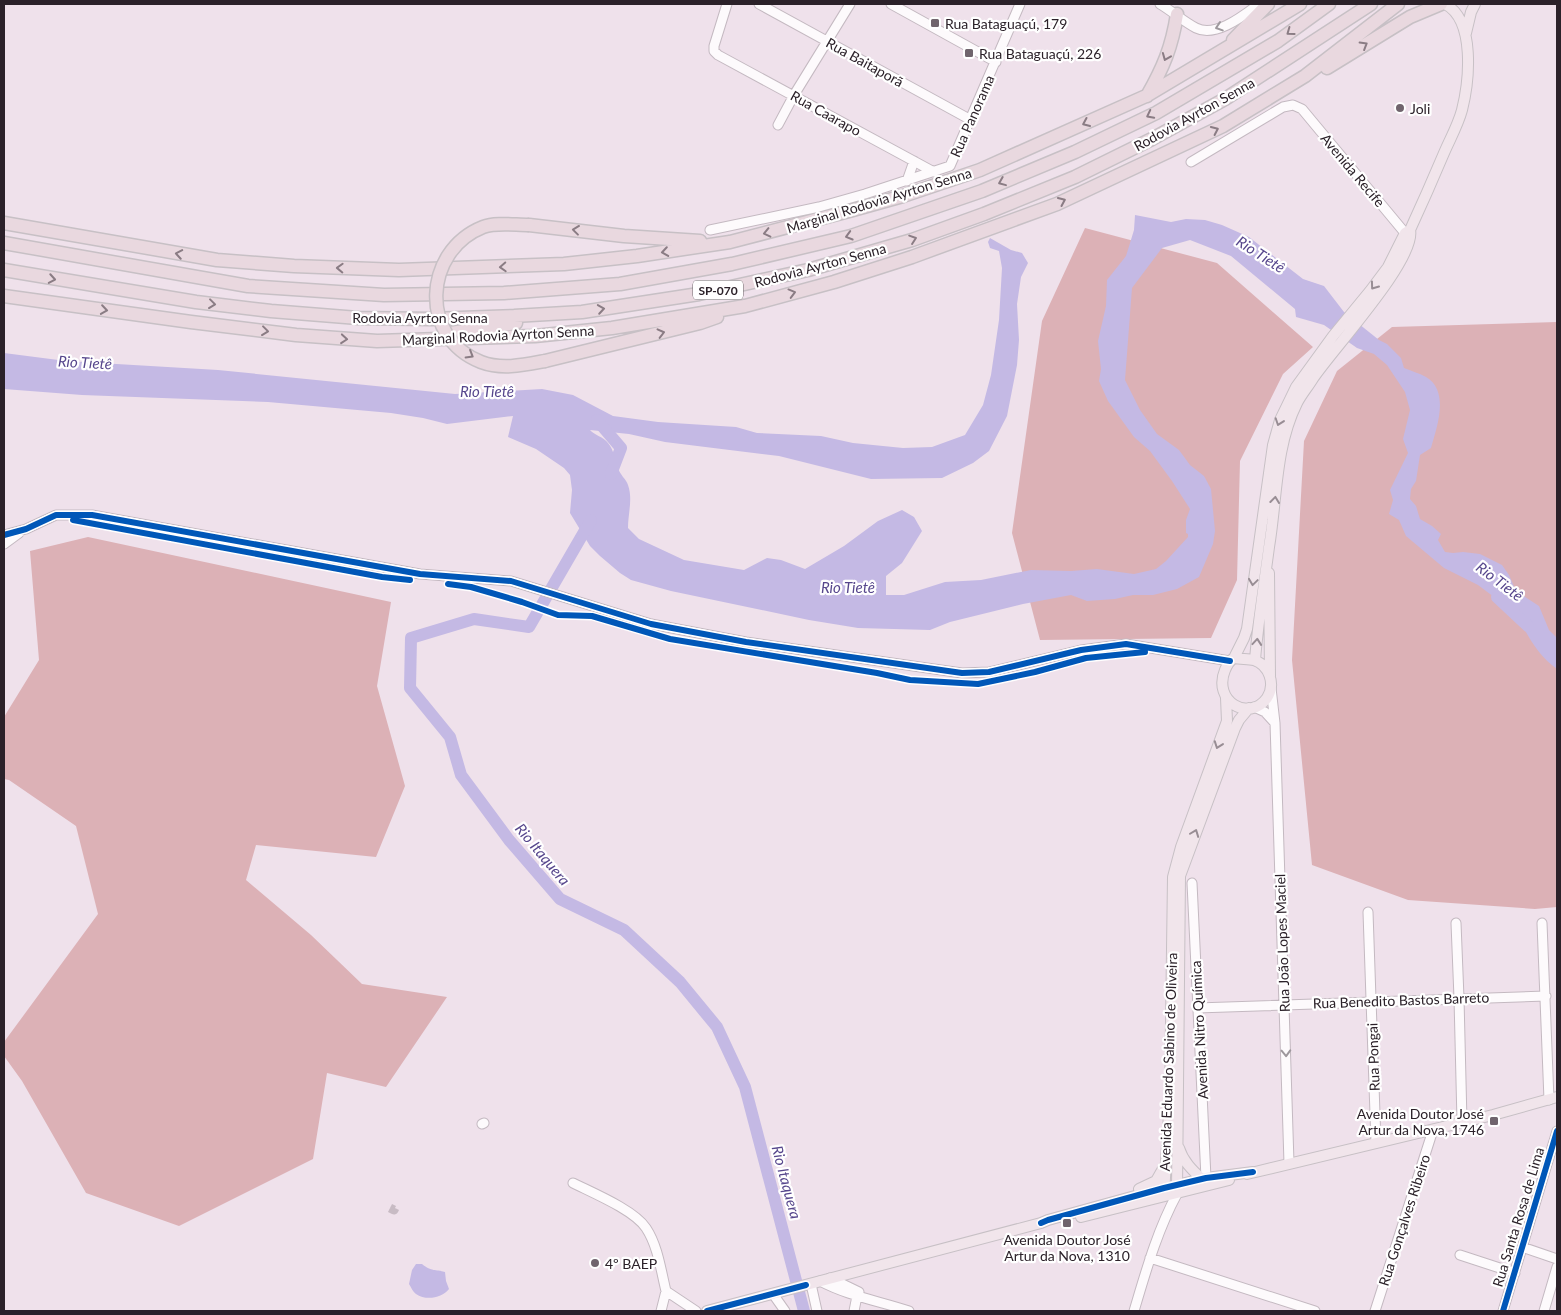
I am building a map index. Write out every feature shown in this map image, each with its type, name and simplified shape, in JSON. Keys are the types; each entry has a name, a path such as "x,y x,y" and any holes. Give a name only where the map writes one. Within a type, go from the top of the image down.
{"highway":[{"path":"1220,53 1268,4"},
{"name":"Marginal Rodovia Ayrton Senna","path":"4,222 217,260 294,266 399,270 564,264 637,256 730,242 903,196 980,170 1146,96 1300,4"},
{"name":"Rodovia Ayrton Senna","path":"4,243 248,286 384,295 504,294 610,285 732,264 851,236 982,191 1075,152 1156,113 1278,41 1329,4"},
{"name":"Rodovia Ayrton Senna","path":"4,270 196,302 271,311 358,318 431,319 582,312 699,294 808,270 912,240 984,214 1075,177 1152,139 1225,99 1372,4"},
{"path":"1306,76 1398,4"},
{"path":"1306,76 1325,69 1410,17 1441,4"},
{"path":"1146,96 1169,52 1177,14"},
{"name":"Marginal Rodovia Ayrton Senna","path":"4,296 296,335 377,342 535,336 612,328 745,306 834,282 912,258 1057,204 1223,126 1306,76"},
{"path":"730,242 662,239 529,225 505,224 484,227 465,237 449,252 439,271 435,293 438,314 447,334 462,350 480,362 502,366 524,365 545,361 700,323 745,306"},
{"path":"4,235 100,260"},
{"path":"377,342 453,333 582,312"}],"main road":[{"path":"1445,4 1460,16 1466,34"},
{"path":"1269,548 1271,683 1265,700 1252,708 1237,706 1226,698 1222,685 1230,663 1247,629 1273,445 1280,420 1287,402 1296,387 1360,310 1381,293 1396,269 1409,233 1462,112 1467,83 1466,34 1471,12 1476,4"},
{"path":"1255,660 1261,596 1282,446 1288,423 1297,402 1337,339"},
{"path":"1230,663 1255,660 1267,670 1271,683"},
{"name":"Avenida Eduardo Sabino de Oliveira","path":"1164,1192 1170,1097 1173,877 1181,847 1227,721 1226,698"},
{"name":"Avenida Eduardo Sabino de Oliveira","path":"1177,1190 1180,876 1235,728 1239,720 1252,708"},
{"path":"707,1311 1041,1223 1102,1205 1177,1190 1433,1130 1553,1099"},
{"path":"1177,1142 1185,1161 1204,1179"},
{"path":"1102,1205 1156,1181 1166,1164"},
{"path":"1177,1190 1204,1179 1253,1172"},
{"path":"1041,1223 1050,1225 1164,1192"}],"street":[{"name":"Rua Caarapo","path":"727,4 714,46 714,51 718,55 934,172"},
{"name":"Rua Baitaporã","path":"759,4 970,120"},
{"path":"778,124 850,4"},
{"path":"891,4 996,62"},
{"name":"Rua Panorama","path":"710,230 819,207 950,166 1020,4"},
{"path":"1160,4 1197,29 1210,30 1235,22 1259,4"},
{"name":"Avenida Recife","path":"1191,162 1283,107 1293,105 1302,109 1409,233"},
{"path":"907,181 914,161"},
{"path":"4,544 26,529 56,515 92,515 420,574 511,581 651,624 746,642 962,673 989,672 1081,650 1126,644 1230,663"},
{"path":"4,535 26,529"},
{"name":"Rua João Lopes Maciel","path":"1271,683 1275,723 1289,1163"},
{"path":"1252,708 1265,712 1275,723"},
{"name":"Avenida Nitro Química","path":"1192,883 1204,1179"},
{"name":"Rua Pongai","path":"1368,912 1376,1143"},
{"path":"1456,923 1460,998 1462,1122"},
{"path":"1542,923 1553,1099"},
{"name":"Rua Benedito Bastos Barreto","path":"1197,1008 1546,996"},
{"name":"Rua Gonçalves Ribeiro","path":"1375,1311 1433,1130"},
{"name":"Rua Santa Rosa de Lima","path":"1503,1311 1522,1247 1553,1160 1557,1131"},
{"path":"573,1183 621,1208 637,1218 646,1228 666,1291 661,1311"},
{"name":"Avenida Eduardo Sabino de Oliveira","path":"1167,1213 1177,1190"},
{"name":"Avenida Eduardo Sabino de Oliveira","path":"1164,1192 1167,1213"},
{"path":"1134,1311 1150,1258 1167,1213"},
{"path":"1522,1247 1557,1259"},
{"path":"1460,1255 1514,1273"},
{"path":"1150,1258 1316,1311"},
{"path":"1544,1311 1557,1267"},
{"path":"816,1282 857,1296 870,1298"},
{"path":"816,1282 870,1298 895,1309 910,1311"},
{"path":"816,1282 817,1311"},
{"path":"666,1291 696,1311"},
{"path":"778,1293 785,1311"},
{"path":"854,1311 857,1296"}],"shaded area":[{"path":"1085,228 1217,263 1313,347 1283,374 1240,461 1237,580 1211,638 1040,640 1012,533 1042,321"},
{"path":"1557,322 1557,907 1535,909 1408,900 1312,865 1292,660 1304,441 1337,371 1392,327"},
{"path":"88,537 391,602 377,686 405,786 376,857 256,845 246,880 311,935 362,984 447,997 386,1087 327,1073 313,1159 179,1226 86,1193 22,1081 4,1056 4,1042 98,914 76,826 9,780 4,779 4,717 39,660 30,551"}],"water":[{"name":"Rio Tietê","path":"1135,215 1171,222 1186,219 1205,220 1249,237 1303,279 1324,286 1344,312 1379,340 1387,344 1401,358 1404,368 1426,377 1433,383 1438,391 1440,410 1431,448 1420,455 1416,481 1411,489 1410,499 1416,506 1420,519 1441,534 1438,540 1445,552 1480,554 1502,565 1516,591 1539,606 1549,630 1557,638 1557,669 1537,650 1515,609 1506,606 1478,585 1444,568 1406,536 1399,520 1389,514 1393,500 1390,490 1408,453 1403,439 1410,410 1405,392 1387,365 1374,354 1357,348 1324,325 1296,317 1295,309 1231,256 1190,240 1162,248 1132,288 1125,380 1140,410 1157,434 1179,450 1190,465 1204,476 1211,489 1215,531 1213,544 1199,577 1177,589 1153,595 1133,595 1115,599 1087,601 1071,595 1023,604 950,622 930,630 858,628 809,620 671,591 631,580 620,573 590,546 570,513 572,490 570,475 564,468 536,449 508,437 513,416 447,424 391,413 268,402 82,395 4,389 4,353 66,361 218,370 455,394 542,389 573,395 613,416 658,422 736,427 757,433 821,436 853,443 903,448 932,447 965,435 983,405 991,375 999,320 1002,268 999,251 990,248 988,242 990,238 1011,250 1022,253 1028,263 1021,277 1017,304 1019,340 1017,365 1007,416 989,451 973,463 942,478 871,479 779,456 665,442 629,434 590,430 604,439 610,446 619,470 628,485 630,501 628,528 639,539 684,560 744,570 767,558 781,560 805,569 844,546 878,521 902,510 914,517 922,531 902,563 886,576 886,595 904,595 945,582 981,580 1031,570 1071,571 1097,569 1134,574 1156,569 1188,537 1186,533 1186,520 1190,509 1150,451 1134,437 1108,401 1099,381 1101,369 1098,341 1106,306 1107,280 1126,256 1134,230"},
{"path":"416,1264 422,1264 425,1267 445,1272 449,1289 442,1295 434,1298 416,1294 409,1284 412,1270"}],"waterway":[{"name":"Rio Tietê","path":"597,420 621,448 611,474"},
{"name":"Rio Itaquera","path":"591,520 529,627 474,619 411,638 410,688 450,737 461,775 509,840 560,899 624,930 680,982 717,1027 745,1087 804,1311"},
{"name":"Rio Tietê","path":"1497,597 1528,626"}],"tunnel":[{"path":"390,1208 394,1210 395,1208"}],"cycle path":[{"path":"4,535 26,529 56,515 92,515 420,574 511,581 651,624 746,642 962,673 989,672 1081,650 1126,644 1230,661"},
{"path":"73,520 382,577 410,580"},
{"path":"448,584 471,587 558,615 592,616 670,639 910,680 978,684 1035,672 1086,658 1145,652"},
{"path":"1503,1311 1557,1131"},
{"path":"1041,1223 1164,1188 1206,1178 1253,1172"},
{"path":"707,1311 806,1285"}],"place":[{"name":"Rua Bataguaçú, 179","path":"935,23"},
{"name":"Rua Bataguaçú, 226","path":"969,53"},
{"name":"Joli","path":"1400,108"},
{"name":"Avenida Doutor José Artur da Nova, 1746","path":"1494,1121"},
{"name":"Avenida Doutor José Artur da Nova, 1310","path":"1067,1223"},
{"name":"4º BAEP","path":"595,1263"}]}
